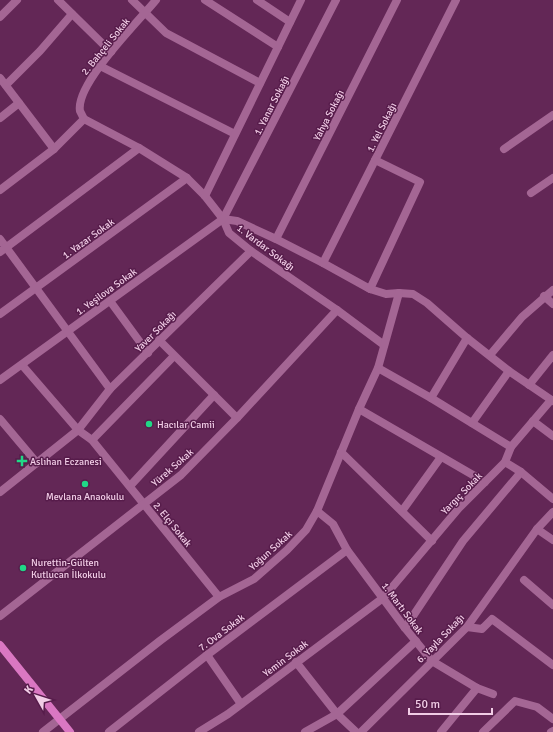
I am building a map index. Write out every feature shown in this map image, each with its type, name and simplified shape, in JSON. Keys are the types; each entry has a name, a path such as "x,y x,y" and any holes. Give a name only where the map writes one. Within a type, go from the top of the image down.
{"main road":[{"path":"0,644 70,732"}],"street":[{"path":"0,17 17,0"},
{"path":"58,0 111,52"},
{"path":"132,0 166,33 260,83"},
{"name":"2. Bahçeli Sokak","path":"84,119 80,110 83,93 90,79 156,0"},
{"path":"205,0 278,47"},
{"path":"257,0 290,22"},
{"path":"205,196 302,0"},
{"name":"1. Yanar Sokağı","path":"223,219 336,0"},
{"name":"Yahya Sokağı","path":"276,239 397,0"},
{"name":"1. Yel Sokağı","path":"323,263 456,0"},
{"path":"6,86 40,51 72,14"},
{"path":"100,66 235,134"},
{"path":"0,78 54,149"},
{"path":"0,118 19,103"},
{"path":"504,149 553,115"},
{"path":"0,190 54,149 84,119"},
{"name":"1. Vardar Sokağı","path":"84,119 139,148 187,178 205,196 223,219 229,233 251,251 337,310 384,345"},
{"path":"3,250 139,148"},
{"path":"370,289 420,182 375,160"},
{"name":"1. Yazar Sokak","path":"0,314 187,178"},
{"path":"531,193 553,178"},
{"path":"223,219 237,221 276,239 370,289 386,294 399,292 413,294 427,303 467,338 509,371 552,400"},
{"name":"1. Yeşilova Sokak","path":"0,380 223,219"},
{"path":"0,240 3,250 36,288 110,389"},
{"name":"Yaver Sokağı","path":"0,492 78,430 110,389 251,251"},
{"path":"490,355 522,316 553,290"},
{"name":"Yoğun Sokak","path":"43,732 219,597 254,579 287,550 306,530 317,511 359,409 378,368 399,292"},
{"path":"544,296 553,304"},
{"path":"110,301 148,353"},
{"name":"Yürek Sokak","path":"0,616 181,475 237,418 337,310"},
{"path":"431,398 467,338"},
{"path":"159,340 237,418"},
{"path":"529,385 553,355"},
{"path":"92,440 174,356"},
{"name":"2. Elçi Sokak","path":"22,365 78,430 92,440 219,597"},
{"path":"378,368 431,398 511,447"},
{"path":"472,423 509,371"},
{"path":"130,486 214,395"},
{"name":"Yargıç Sokak","path":"383,598 459,508 505,462 511,447 552,400"},
{"path":"359,409 485,482"},
{"path":"0,419 37,463"},
{"path":"533,421 553,436"},
{"path":"341,452 432,541"},
{"path":"402,511 441,457"},
{"path":"505,462 521,472 553,499"},
{"path":"405,628 463,541 521,472"},
{"name":"1. Martı Sokak","path":"317,511 333,524 347,550 405,628 432,661 477,688 494,694"},
{"name":"6. Yayla Sokağı","path":"361,732 467,628 537,529 553,512"},
{"path":"537,529 553,540"},
{"name":"7. Ova Sokak","path":"109,732 207,655 347,550"},
{"path":"524,580 553,605"},
{"name":"Yemin Sokak","path":"199,732 228,714 383,598"},
{"path":"467,628 482,629 492,619 553,665"},
{"path":"304,732 337,714 416,641"},
{"path":"207,655 241,704"},
{"path":"296,662 337,714 356,732"},
{"path":"441,732 477,688"},
{"path":"483,732 515,700 537,707 553,719"}],"place":[{"name":"Hacılar Camii","path":"149,424"},
{"name":"Aslıhan Eczanesi","path":"22,461"},
{"name":"Mevlana Anaokulu","path":"85,484"},
{"name":"Nurettin-Gülten Kutlucan İlkokulu","path":"23,568"}]}
